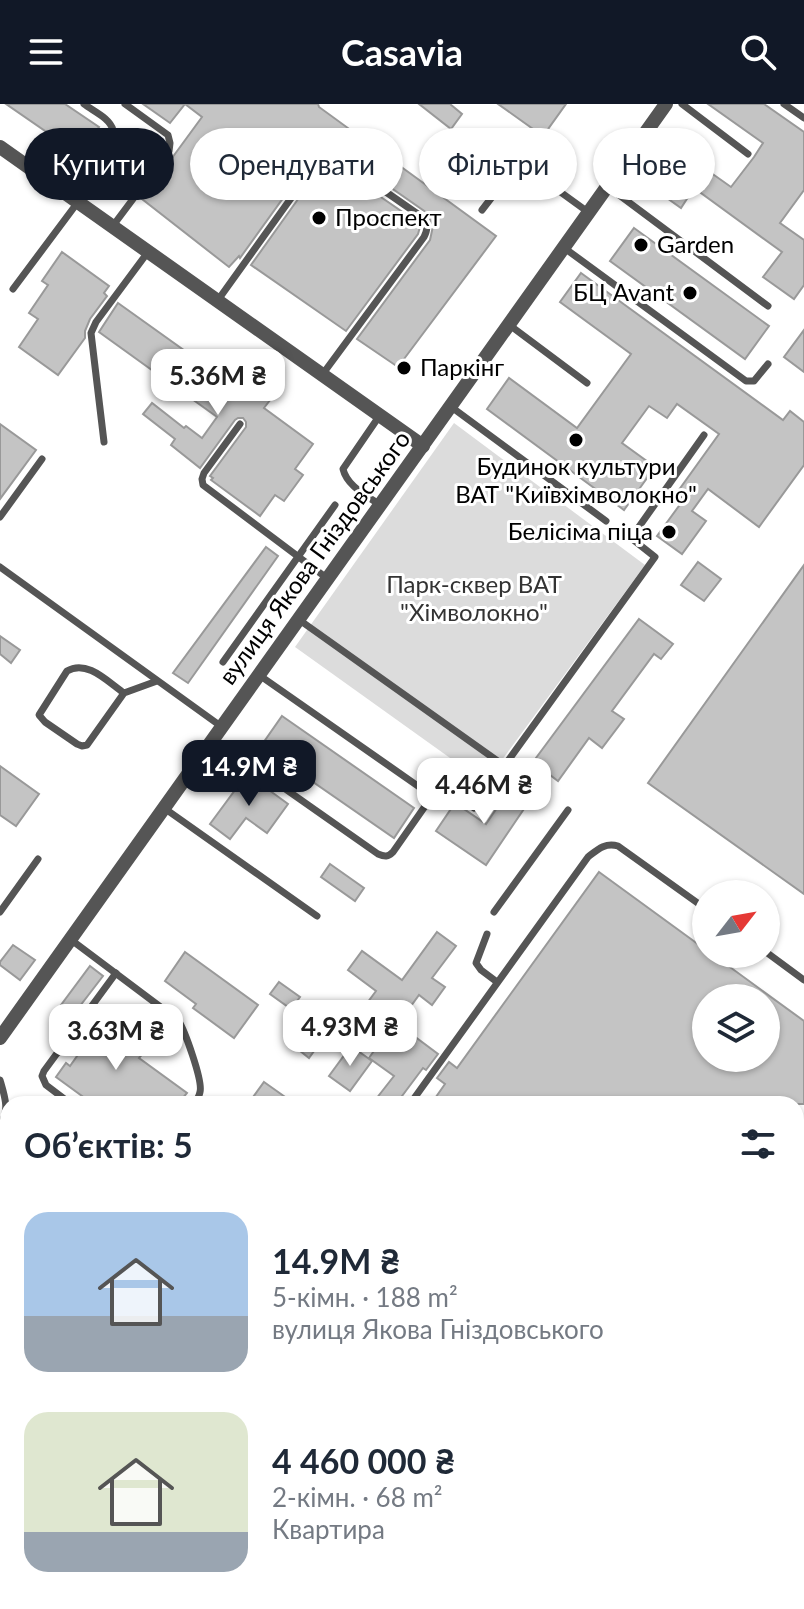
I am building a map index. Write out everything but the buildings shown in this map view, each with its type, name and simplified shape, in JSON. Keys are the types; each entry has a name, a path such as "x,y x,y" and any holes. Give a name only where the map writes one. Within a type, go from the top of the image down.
{"street":[{"name":"вулиця Якова Гніздовського","path":"649,128 666,104"},
{"path":"0,147 24,164"},
{"path":"74,200 423,446"},
{"name":"вулиця Якова Гніздовського","path":"0,1038 5,1021 70,939 597,200"}],"lane":[{"path":"84,104 108,121 112,128"},
{"path":"112,227 169,151 170,143 168,135 125,104"},
{"path":"682,104 748,154"},
{"path":"784,104 804,118"},
{"path":"217,301 317,162 323,158 330,155 337,158 410,208 426,223 428,230 322,375"},
{"path":"482,210 519,162 589,212"},
{"path":"13,289 72,200"},
{"path":"626,200 768,306"},
{"path":"563,247 746,381 754,381 768,364"},
{"path":"104,442 91,333 148,252"},
{"path":"508,324 587,383"},
{"path":"450,406 606,521"},
{"path":"380,415 343,469 350,483 380,505"},
{"path":"240,424 204,473 203,485 328,579"},
{"path":"474,808 655,557 631,538 704,435"},
{"path":"0,517 42,459"},
{"path":"223,662 335,505"},
{"path":"0,567 157,681 217,733 378,854 388,856 428,802 428,794 259,675"},
{"path":"298,619 537,789"},
{"path":"124,693 86,667 72,668 39,715 77,744 87,745 124,693 157,681"},
{"path":"164,808 317,916"},
{"path":"494,912 568,810"},
{"path":"416,1096 588,857 602,846 618,846 692,899"},
{"path":"0,912 38,859"},
{"path":"487,934 476,963 497,982"},
{"path":"70,939 182,1025 200,1082 199,1096"},
{"path":"780,962 804,980"},
{"path":"60,1096 46,1085 42,1076 44,1071 116,973"}],"green space":[{"name":"Парк-сквер ВАТ \"Хімволокно\"","path":"454,423 645,565 485,783 295,647"}],"place":[{"name":"Проспект","path":"319,218"},
{"name":"Garden","path":"641,245"},
{"name":"БЦ Avant","path":"690,293"},
{"name":"Паркінг","path":"404,368"},
{"name":"Будинок культури ВАТ \"Київхімволокно\"","path":"576,440"},
{"name":"Белісіма піца","path":"669,532"}]}
